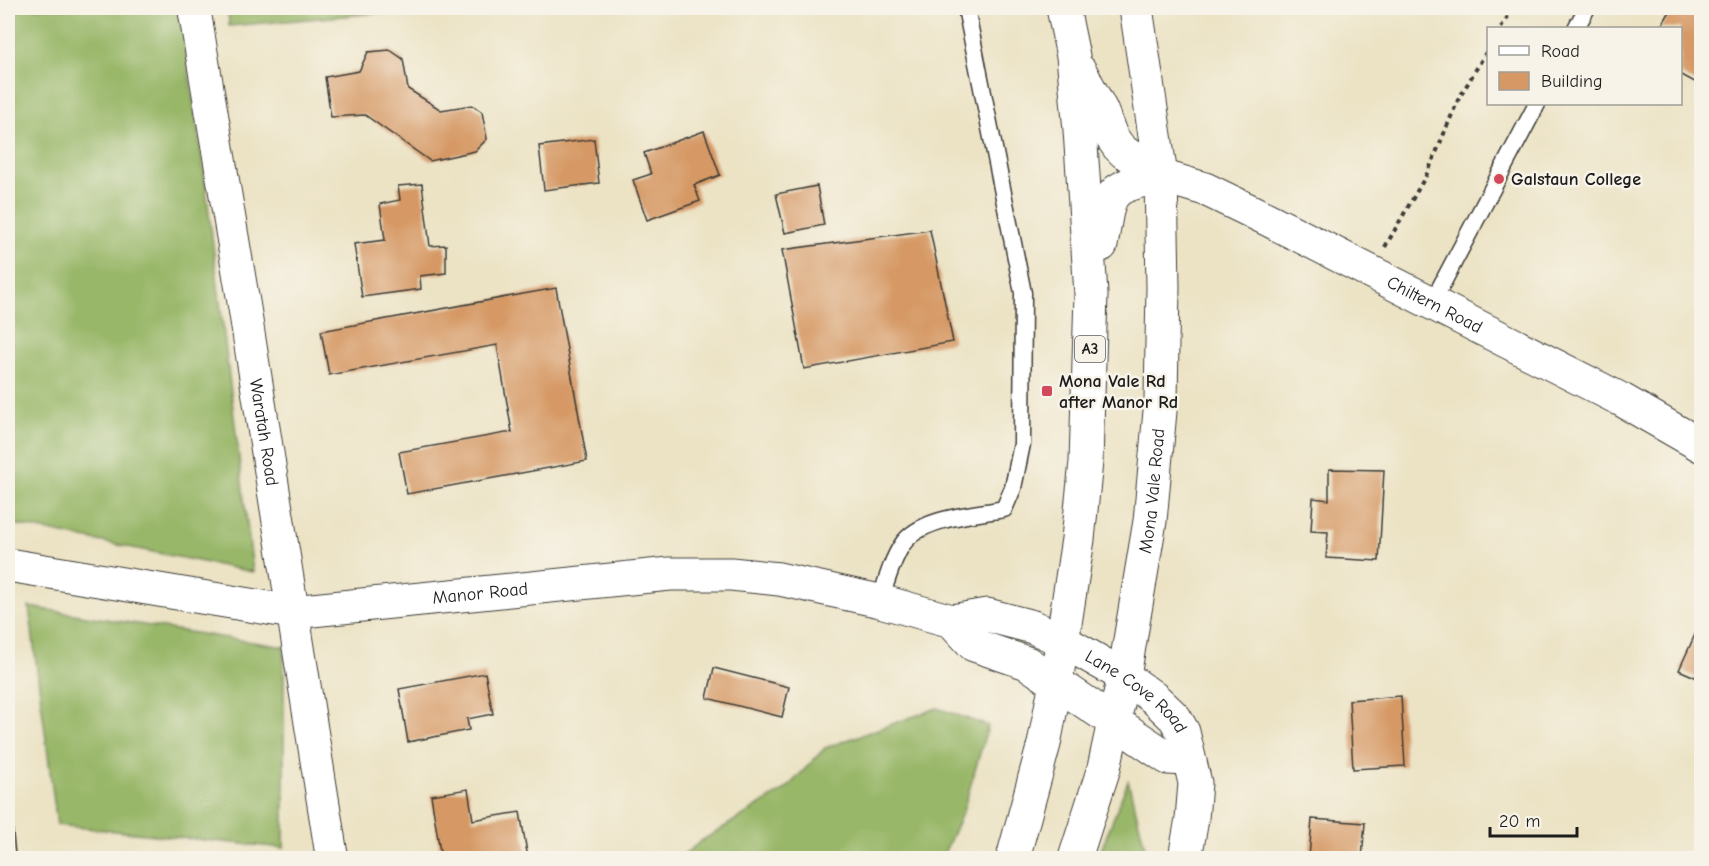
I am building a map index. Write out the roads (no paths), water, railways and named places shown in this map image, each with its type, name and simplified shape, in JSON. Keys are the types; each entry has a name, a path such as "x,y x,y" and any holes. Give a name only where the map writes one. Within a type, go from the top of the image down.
{"main road":[{"name":"A3","path":"1012,858 1044,744 1056,682 1078,539 1086,462 1091,294 1087,205 1072,56 1063,8"},
{"name":"Mona Vale Road","path":"1075,858 1115,723 1124,676 1150,520 1161,400 1163,287 1161,176 1136,8"},
{"path":"1072,56 1101,110 1111,136 1124,152 1161,176"},
{"path":"1091,294 1111,198 1116,189 1126,184 1161,176"},
{"name":"Chiltern Road","path":"1161,176 1205,189 1371,271 1622,400 1701,446"},
{"name":"Manor Road","path":"8,565 292,612 670,574 731,574 779,579 952,621 987,615 1033,627 1063,641"},
{"path":"952,621 974,645 1027,663 1056,682"},
{"name":"Lane Cove Road","path":"1063,641 1124,676 1160,702 1175,718 1183,732 1188,759 1196,783 1185,858"},
{"name":"Lane Cove Road","path":"1056,682 1168,758 1188,759"}],"street":[{"name":"Waratah Road","path":"194,8 332,858"}],"lane":[{"path":"880,602 893,561 910,535 923,526 944,520 1004,509 1013,488 1022,444 1023,293 966,8"},
{"path":"1577,27 1587,8"},
{"path":"1432,303 1536,105"}],"place":[{"name":"Galstaun College","path":"1499,179"},
{"name":"Mona Vale Rd after Manor Rd","path":"1047,391"}]}
